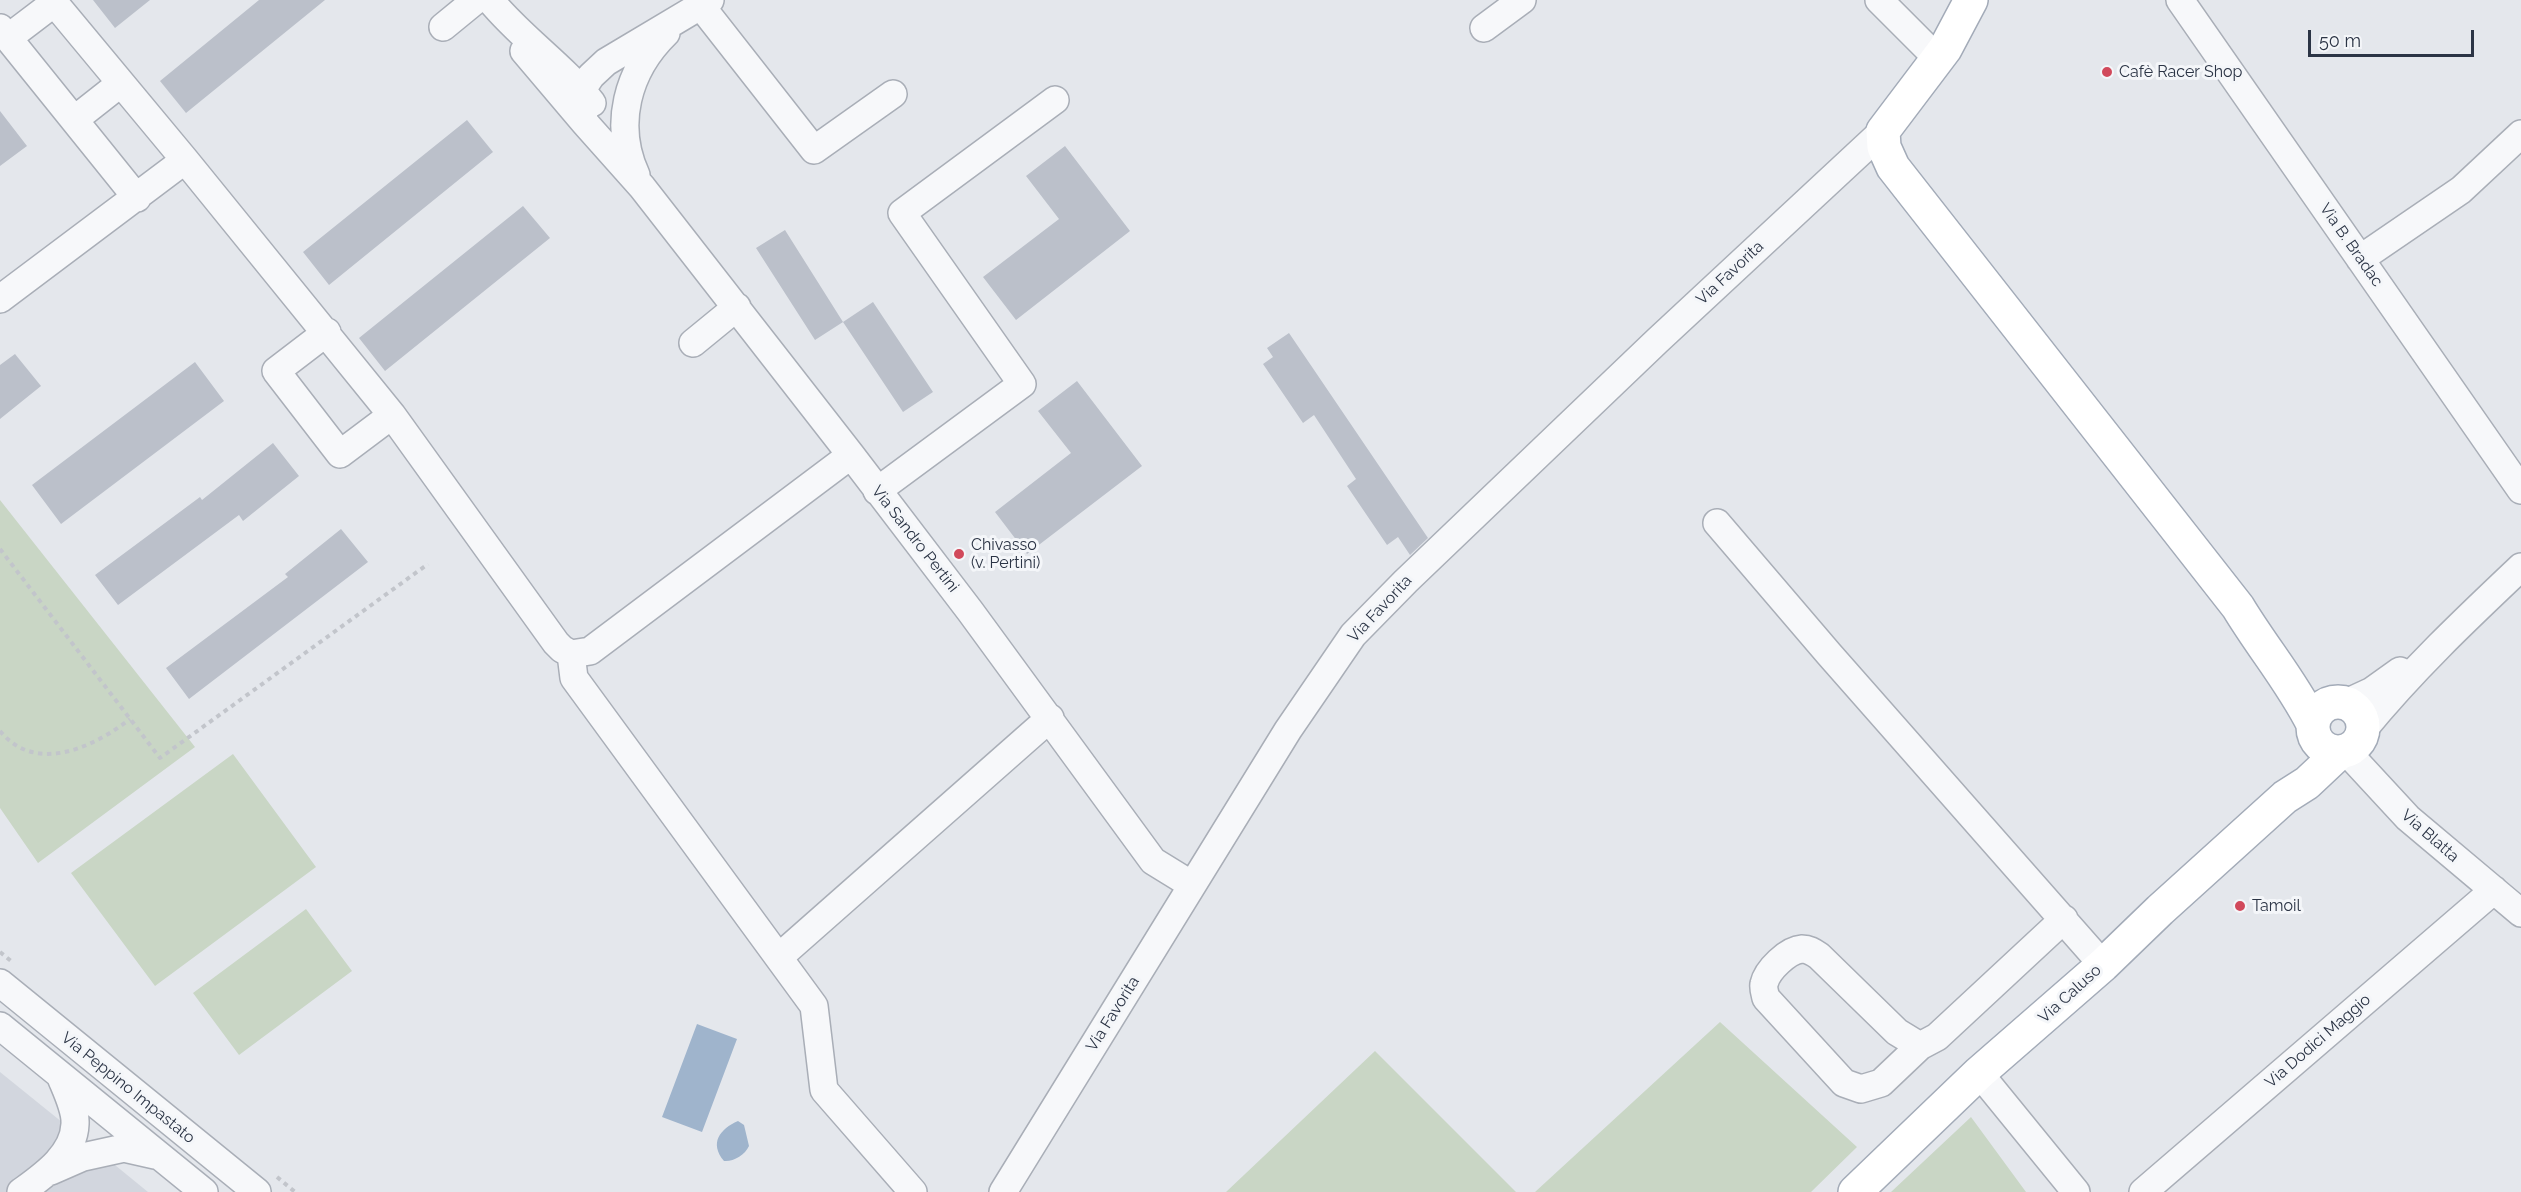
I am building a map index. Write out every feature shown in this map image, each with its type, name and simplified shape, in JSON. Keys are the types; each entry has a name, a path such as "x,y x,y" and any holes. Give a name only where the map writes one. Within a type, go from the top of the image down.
{"main road":[{"path":"1971,0 1941,54 1883,131 1884,147 1893,167 2238,607 2257,639 2301,700 2313,728"},
{"path":"1941,54 1996,0"},
{"path":"2238,607 2271,636 2322,690 2347,728"},
{"path":"2313,728 2315,717 2324,706 2347,728"},
{"name":"Via Caluso","path":"2285,797 2307,755 2313,728"},
{"name":"Via Caluso","path":"1855,1192 1980,1073 2103,965 2160,910 2285,797 2307,783 2347,728"}],"street":[{"path":"1484,28 1522,0"},
{"path":"1879,0 1941,54"},
{"name":"Via B. Bradac","path":"2180,0 2521,490"},
{"path":"137,198 4,33 53,1 327,332 392,415 556,643 562,650 571,654 590,651 851,455"},
{"path":"443,27 488,3"},
{"path":"488,3 549,57 642,187"},
{"path":"488,3 527,56 580,101 626,147"},
{"path":"580,101 591,76 606,62 630,59 697,8 814,150 893,94"},
{"path":"549,57 570,61 630,59"},
{"path":"630,59 631,83 624,127 628,158 642,187"},
{"path":"74,120 121,84"},
{"path":"878,491 1022,384 902,213 1055,100"},
{"name":"Via Favorita","path":"1003,1192 1288,730 1353,635 1406,581 1649,349 1883,131"},
{"path":"2360,259 2462,190 2521,134"},
{"path":"0,299 185,160"},
{"name":"Via Sandro Pertini","path":"642,187 851,455 1050,718 1153,861 1192,885"},
{"path":"693,343 737,307"},
{"path":"327,332 276,371 340,454 392,415"},
{"path":"1717,523 1828,654 2103,965"},
{"name":"Via Caluso","path":"2347,728 2384,704 2454,631 2521,567"},
{"path":"571,654 574,678 814,1006 824,1090 913,1192"},
{"path":"779,957 1050,718"},
{"name":"Via Blatta","path":"2347,728 2408,818 2521,914"},
{"name":"Via Dodici Maggio","path":"2143,1192 2494,890"},
{"path":"1920,1046 1898,1032 1819,956 1809,950 1799,949 1782,959 1767,974 1764,986 1766,998 1844,1083 1861,1089 1881,1083 1920,1046 1937,1037 2064,920"},
{"name":"Via Peppino Impastato","path":"0,983 257,1192"},
{"name":"Via Peppino Impastato","path":"0,1026 204,1192"},
{"path":"1980,1073 2076,1192"},
{"path":"21,1192 47,1172 64,1153 72,1139 76,1123 60,1075"},
{"path":"47,1172 83,1157 124,1148 161,1157"}],"path":[{"path":"0,549 160,758 428,564"},
{"path":"0,731 19,748 41,754 89,746 130,719"}],"shaded area":[{"path":"0,1072 99,1152 148,1192 0,1192"}],"green space":[{"path":"0,500 195,747 38,863 0,808"},
{"path":"233,754 316,867 155,986 71,873"},
{"path":"306,909 352,971 239,1055 193,993"},
{"path":"1720,1022 1857,1147 1811,1192 1535,1192"},
{"path":"1375,1051 1516,1192 1226,1192"},
{"path":"1971,1117 2026,1192 1891,1192"}],"water":[{"path":"697,1024 737,1039 702,1132 662,1117"},
{"path":"738,1121 744,1125 749,1146 738,1157 724,1161 717,1148 719,1137 726,1128"}],"building":[{"path":"93,0 150,0 115,28"},
{"path":"259,0 325,0 186,113 160,81"},
{"path":"0,111 27,146 0,166"},
{"path":"467,120 493,152 329,285 303,252"},
{"path":"1065,146 1130,231 1016,320 983,277 1059,219 1026,176"},
{"path":"523,206 550,238 385,371 359,338"},
{"path":"785,230 843,322 815,340 756,248"},
{"path":"873,302 933,392 903,412 843,322"},
{"path":"1289,333 1428,538 1410,555 1398,537 1387,545 1347,486 1356,479 1314,415 1303,423 1263,364 1273,357 1267,348"},
{"path":"15,354 41,386 0,419 0,365"},
{"path":"195,362 224,401 61,524 32,485"},
{"path":"1077,381 1142,466 1027,554 995,512 1071,453 1038,411"},
{"path":"273,443 299,476 243,521 239,515 118,605 95,575 200,497 202,500"},
{"path":"341,529 368,562 189,699 166,668 288,577 285,574"}],"place":[{"name":"Cafè Racer Shop","path":"2107,72"},
{"name":"Chivasso (v. Pertini)","path":"959,554"},
{"name":"Tamoil","path":"2240,906"}]}
